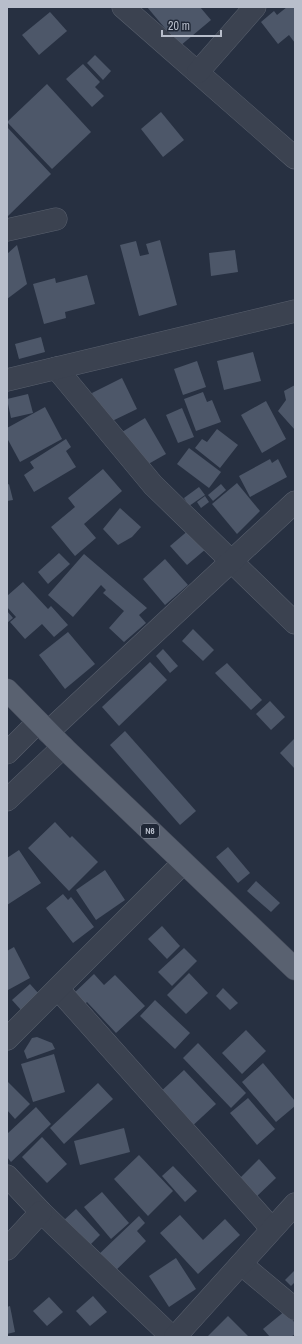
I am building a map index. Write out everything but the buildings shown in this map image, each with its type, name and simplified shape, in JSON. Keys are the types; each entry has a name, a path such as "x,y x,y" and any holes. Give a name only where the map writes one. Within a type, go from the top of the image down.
{"main road":[{"name":"N6","path":"7,690 63,747 295,969"}],"street":[{"path":"123,7 295,158"},
{"path":"198,72 255,7"},
{"path":"7,230 56,219"},
{"path":"7,380 295,311"},
{"path":"56,368 153,485 295,623"},
{"path":"7,752 43,727 231,561 295,502"},
{"path":"7,800 63,747"},
{"path":"7,1039 183,863"},
{"path":"58,989 272,1229"},
{"path":"7,1176 41,1212 172,1337"},
{"path":"175,1337 295,1204"},
{"path":"7,1249 41,1212"},
{"path":"241,1264 295,1309"}]}
